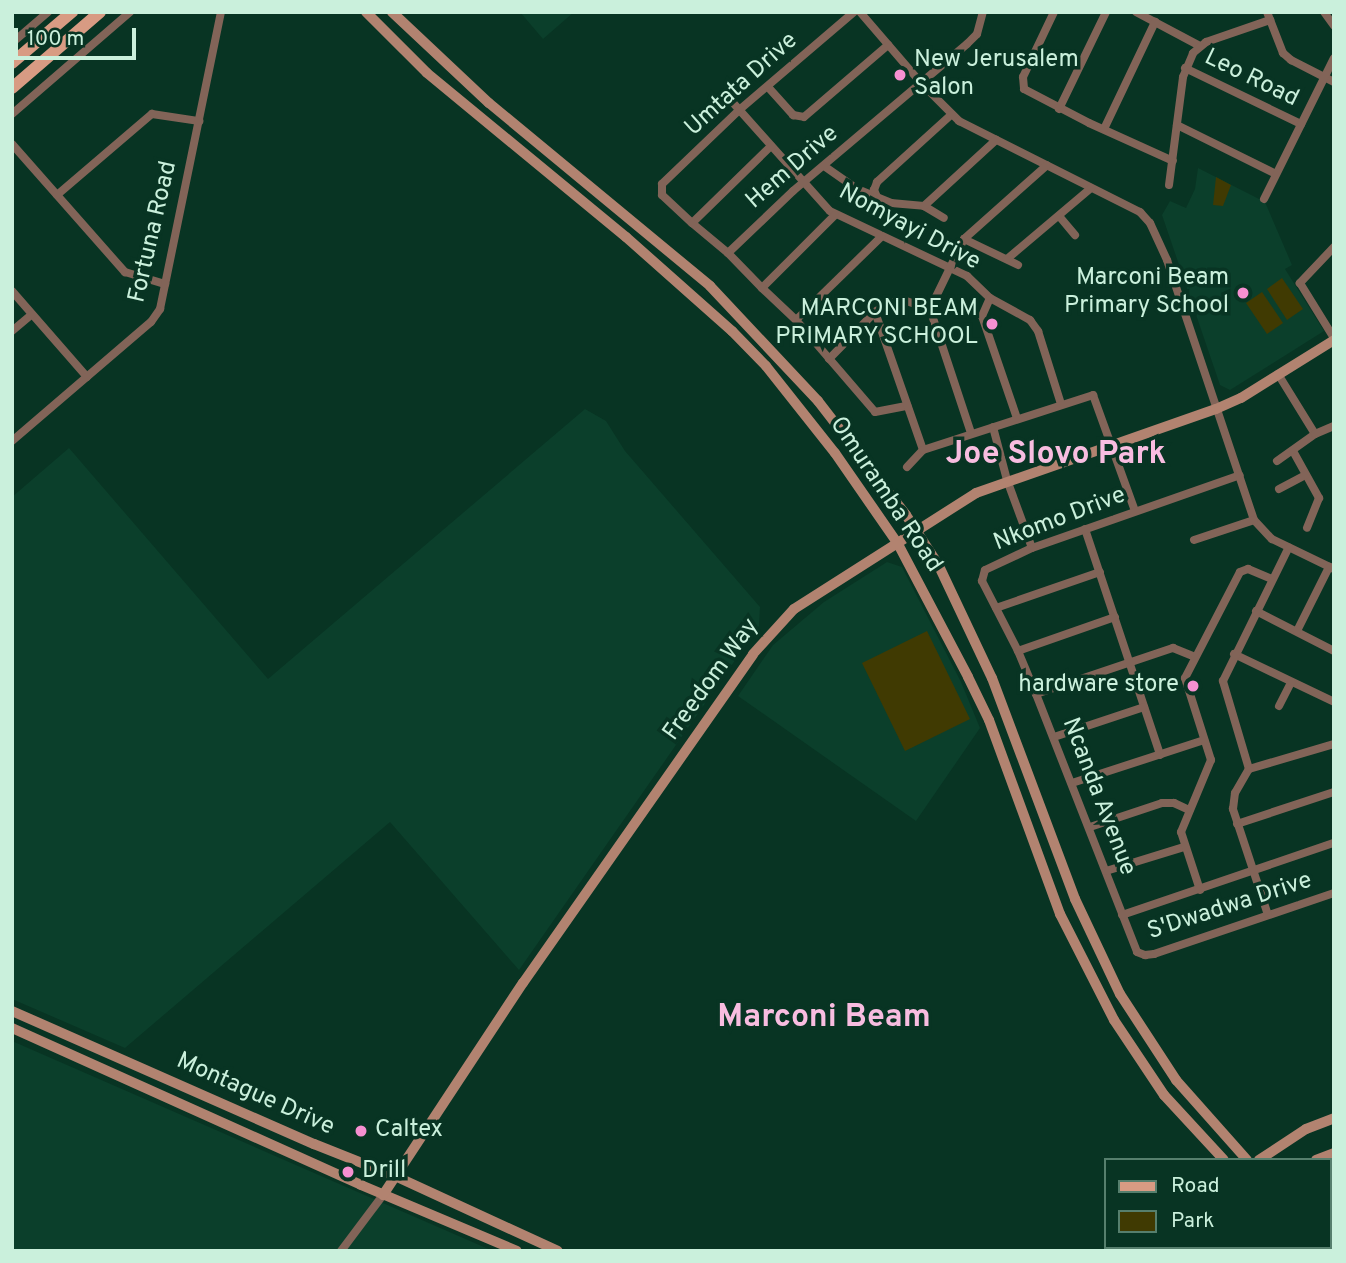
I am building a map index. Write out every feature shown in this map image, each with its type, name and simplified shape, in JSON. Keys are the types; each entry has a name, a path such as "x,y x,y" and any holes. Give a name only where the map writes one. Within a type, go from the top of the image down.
{"main road":[{"path":"12,63 72,12"},
{"path":"12,88 100,12"},
{"name":"Omuramba Road","path":"366,12 427,73 626,237 732,331 809,419 898,544 989,720 1060,914 1089,973 1144,1069 1222,1158"},
{"name":"Omuramba Road","path":"393,12 488,103 710,286 818,401 918,531 937,564 992,678 1075,899 1120,994 1176,1080 1245,1158"},
{"name":"Freedom Way","path":"383,1195 523,984 760,645 806,600 976,493 1216,409 1334,339"},
{"name":"Montague Drive","path":"12,1011 314,1144 395,1176 558,1251"},
{"name":"Montague Drive","path":"12,1028 383,1195 517,1251"},
{"path":"1262,1158 1306,1129 1334,1118"}],"street":[{"path":"12,43 48,12"},
{"path":"12,114 130,12"},
{"name":"Fortuna Road","path":"12,441 156,317 162,305 221,12"},
{"name":"Umtata Drive","path":"692,223 678,214 660,191 662,184 738,111 854,12"},
{"path":"860,12 921,83 952,114 996,140 1140,212 1157,233 1254,520 1268,535 1331,568 1297,631"},
{"name":"Hem Drive","path":"728,253 802,183 972,39 981,25 983,12"},
{"path":"1055,12 1023,77 1022,86 1033,96 1079,119 1173,161"},
{"path":"1059,109 1106,12"},
{"path":"1136,12 1150,17 1198,45"},
{"path":"1324,12 1334,26"},
{"path":"1169,185 1185,68 1198,45 1269,16 1283,52 1291,60 1334,82"},
{"path":"1104,129 1150,17"},
{"path":"768,87 793,115 804,117 888,46"},
{"path":"1264,200 1334,58"},
{"name":"Leo Road","path":"1185,68 1301,124"},
{"name":"Nomyayi Drive","path":"727,96 802,183 835,215 967,276 990,298 1034,324 1061,404"},
{"path":"57,195 152,114 199,121"},
{"path":"877,197 874,190 877,182 952,114"},
{"path":"1177,125 1276,174"},
{"path":"924,206 996,140"},
{"path":"12,144 125,272 165,284"},
{"path":"771,146 692,223 728,253 796,320 875,412 907,406"},
{"path":"971,433 930,309 964,239 1047,165"},
{"path":"824,166 847,184 891,202 924,206 944,218"},
{"path":"1007,260 1091,188"},
{"path":"762,288 835,215"},
{"path":"1059,216 1075,235"},
{"path":"796,320 881,237"},
{"path":"964,239 1018,265"},
{"path":"1334,247 1300,283 1334,339"},
{"path":"12,291 87,377"},
{"path":"990,298 982,316 1017,418"},
{"path":"829,359 875,312 888,303 903,300 930,309"},
{"path":"875,312 923,450"},
{"path":"12,331 32,314"},
{"path":"1278,374 1315,434"},
{"path":"907,467 923,450 1093,395 1135,511"},
{"path":"993,427 1007,480 1032,548"},
{"path":"1277,461 1315,434 1332,430"},
{"path":"1293,451 1319,498 1307,528"},
{"path":"1279,489 1305,474"},
{"name":"Nkomo Drive","path":"982,581 985,570 1032,548 1240,475"},
{"path":"1195,540 1254,520"},
{"path":"1085,529 1160,755"},
{"path":"1268,915 1237,824 1233,801 1250,769 1224,686 1224,676 1289,547"},
{"path":"1200,890 1184,847 1182,825 1210,765 1185,683 1195,657 1240,572 1248,569 1272,579"},
{"path":"996,608 1100,572"},
{"name":"Ncanda Avenue","path":"982,581 1018,651 1090,827 1122,915"},
{"path":"1256,611 1334,651"},
{"path":"1018,651 1115,617"},
{"path":"1036,694 1173,648 1195,657"},
{"path":"1234,654 1334,702"},
{"path":"1279,706 1291,682"},
{"path":"1054,737 1144,708"},
{"path":"1072,783 1204,740"},
{"path":"1250,769 1334,744"},
{"path":"1237,824 1334,792"},
{"path":"1090,827 1162,803 1174,803 1189,810"},
{"path":"1122,915 1334,843"},
{"path":"1106,871 1184,847"},
{"name":"S'Dwadwa Drive","path":"1122,915 1137,952 1145,956 1334,893"},
{"path":"341,1251 383,1195"}],"shaded area":[{"path":"520,12 574,12 543,39"},
{"name":"Marconi Beam Primary School","path":"1198,168 1265,202 1292,265 1285,269 1324,331 1230,390 1220,385 1162,215 1170,201 1186,208 1195,189"},
{"path":"585,409 606,421 625,451 760,607 759,626 519,970 390,822 125,1048 12,999 12,497 69,448 268,679"},
{"path":"887,562 902,567 961,682 980,728 916,821 738,696 773,645 824,602"},
{"path":"12,1041 493,1251 12,1251"},
{"path":"1332,1162 1334,1251 1205,1251 1332,1249"}],"green space":[{"path":"1216,177 1231,185 1223,206 1213,205"},
{"path":"1282,278 1303,309 1287,320 1267,289"},
{"path":"1262,292 1283,323 1267,334 1246,303"},
{"path":"927,631 970,719 905,751 862,663"}],"place":[{"name":"New Jerusalem Salon","path":"900,75"},
{"name":"Marconi Beam Primary School","path":"1243,293"},
{"name":"MARCONI BEAM PRIMARY SCHOOL","path":"992,324"},
{"name":"hardware store","path":"1193,686"},
{"name":"Caltex","path":"361,1131"},
{"name":"Drill","path":"348,1172"}],"district":[{"name":"Joe Slovo Park","path":"1056,455"},
{"name":"Marconi Beam","path":"824,1018"}]}
